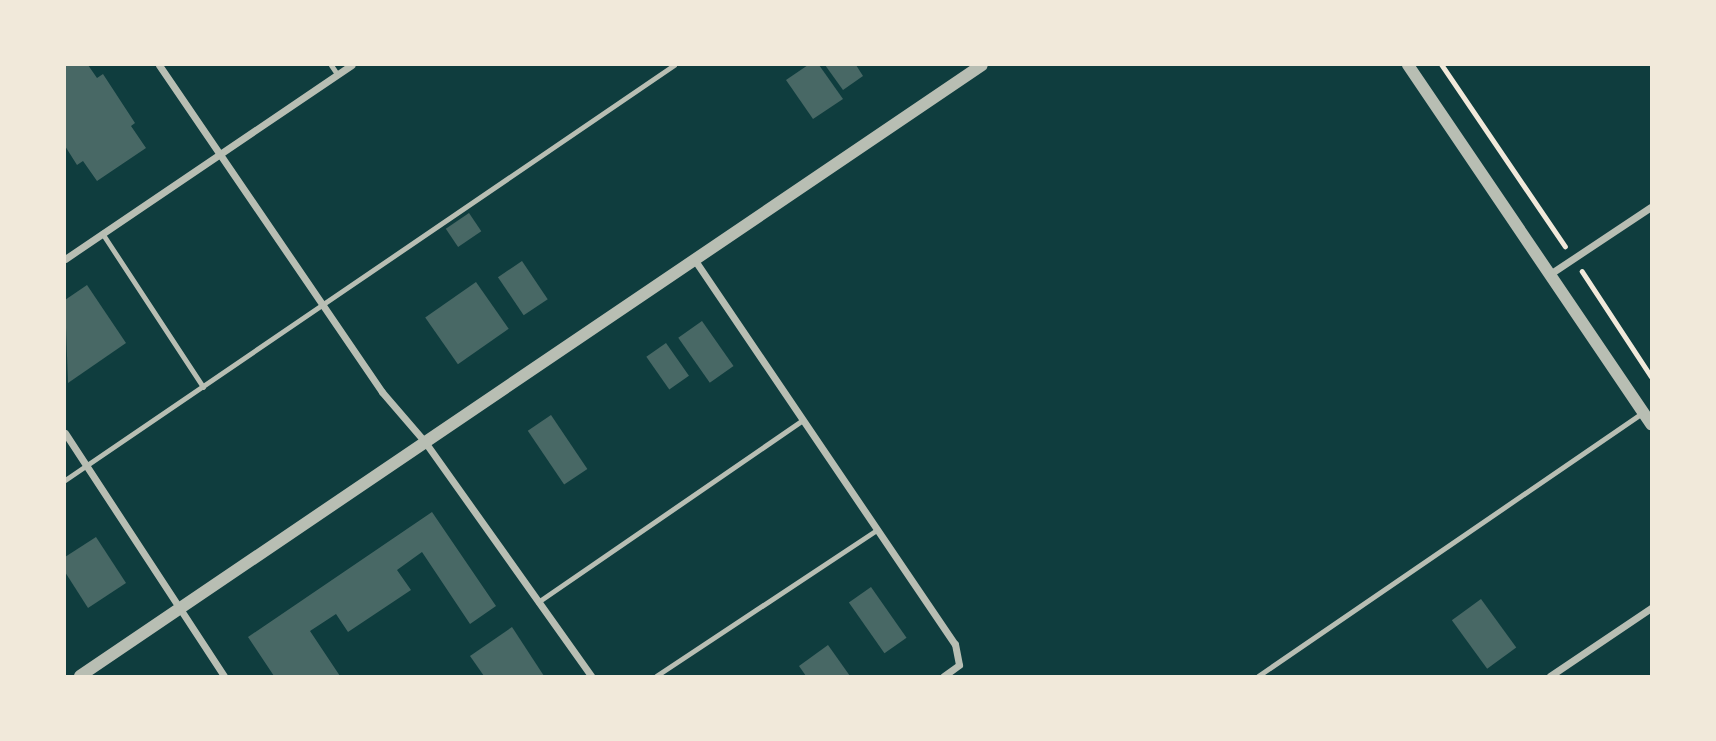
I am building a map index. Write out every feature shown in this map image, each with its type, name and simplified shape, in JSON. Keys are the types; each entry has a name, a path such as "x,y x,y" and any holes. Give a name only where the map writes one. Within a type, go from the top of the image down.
{"street":[{"path":"159,65 382,393 425,442 591,676"},
{"path":"65,259 351,65"},
{"path":"80,676 982,65"},
{"path":"1408,65 1648,418"},
{"path":"1550,274 1651,207"},
{"path":"694,260 955,644 959,665 944,676"},
{"path":"65,433 224,676"},
{"path":"1550,676 1651,608"}],"lane":[{"path":"331,65 337,74"},
{"path":"65,480 674,65"},
{"path":"102,233 203,387"},
{"path":"1258,676 1648,418"},
{"path":"538,602 803,420"},
{"path":"656,676 877,530"}],"path":[{"path":"1442,65 1651,376"}],"building":[{"path":"65,65 88,65 97,78 103,74 135,123 131,126 146,148 97,181 83,161 77,165 65,146"},
{"path":"808,65 819,65 843,99 813,119 786,80"},
{"path":"825,65 856,65 863,76 843,90"},
{"path":"469,213 481,231 458,247 446,229"},
{"path":"522,261 548,299 524,315 498,277"},
{"path":"476,282 509,329 458,364 425,318"},
{"path":"87,285 126,343 68,383 65,300"},
{"path":"702,321 734,366 710,383 678,338"},
{"path":"666,343 689,376 669,390 646,357"},
{"path":"551,415 587,469 564,485 528,431"},
{"path":"432,512 496,606 470,624 422,552 397,570 411,590 348,632 336,614 310,631 340,676 274,676 248,637"},
{"path":"96,537 126,583 88,608 65,572 65,557"},
{"path":"871,587 907,638 884,653 849,602"},
{"path":"1481,599 1516,648 1487,669 1452,620"},
{"path":"512,627 544,676 484,676 470,656"},
{"path":"828,645 850,676 806,676 799,666"}]}
